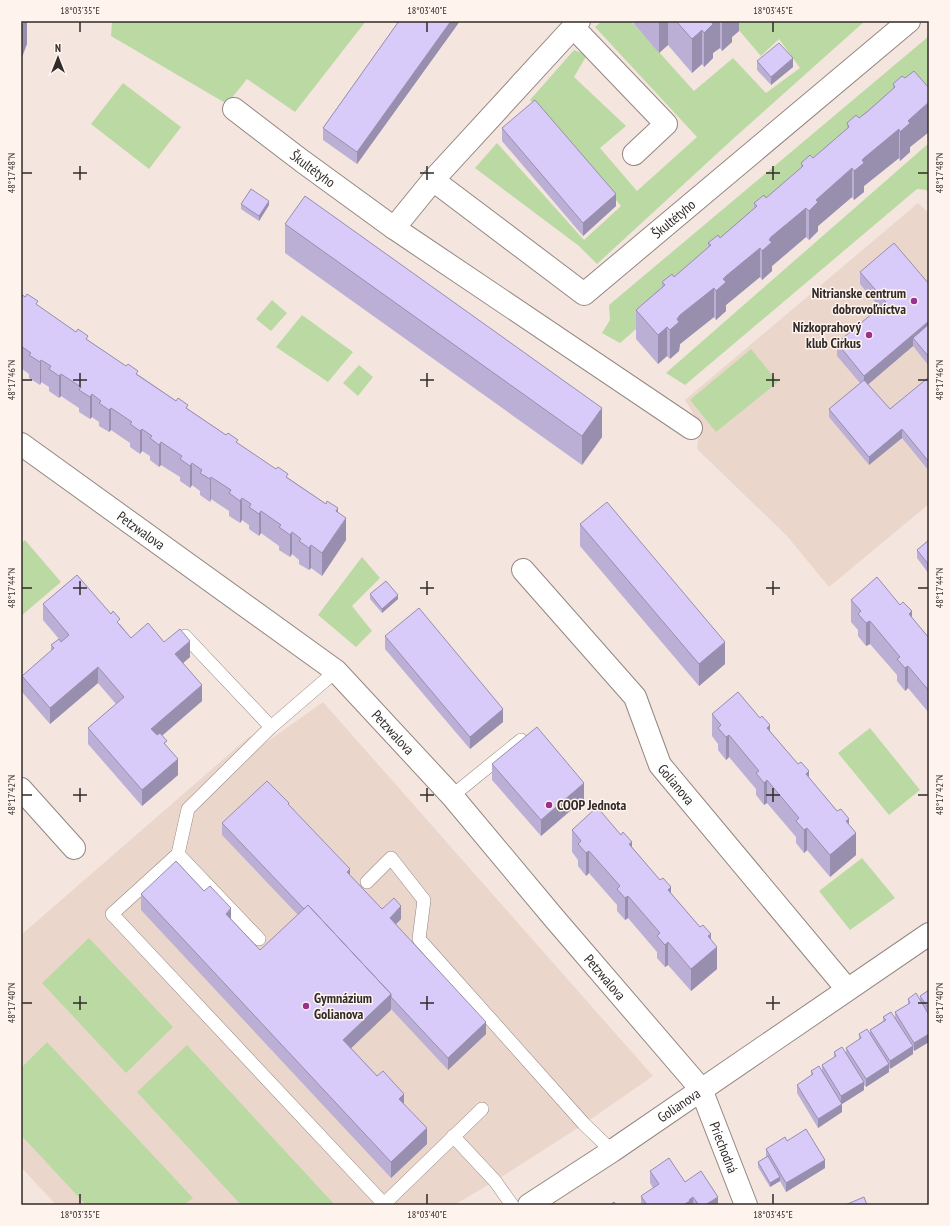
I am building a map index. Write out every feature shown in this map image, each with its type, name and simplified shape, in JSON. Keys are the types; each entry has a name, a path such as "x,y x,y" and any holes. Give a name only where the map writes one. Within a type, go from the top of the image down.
{"street":[{"name":"Škultétyho","path":"433,180 584,294 909,21"},
{"path":"394,228 433,180 576,24 666,124 634,154"},
{"name":"Škultétyho","path":"234,108 394,228 691,428"},
{"name":"Petzwalova","path":"21,444 336,671 452,796 554,918 701,1089"},
{"name":"Golianova","path":"523,570 635,696 660,764 847,989"},
{"path":"21,789 74,848"},
{"name":"Golianova","path":"529,1205 612,1151 929,934"},
{"name":"Priechodná","path":"701,1089 746,1205"}],"lane":[{"path":"185,636 271,727"},
{"path":"336,671 271,727 188,809 178,854 112,914 384,1204 482,1109"},
{"path":"452,796 521,740"},
{"path":"178,854 259,939"},
{"path":"367,882 391,858 424,900 419,939 584,1124 612,1151"},
{"path":"453,1136 496,1182 512,1205"}],"shaded area":[{"path":"918,203 929,213 929,504 829,587 787,536 697,449 700,425 685,400"},
{"name":"Gymnázium Golianova","path":"323,702 653,1076 584,1124 495,1181 454,1205 56,1205 21,1167 21,935 250,736 264,744"}],"green space":[{"path":"112,21 366,21 295,112 247,79 227,104 111,36"},
{"path":"602,21 631,21 694,91 733,58 766,93 800,68 779,39 761,56 731,21 865,21 734,138 597,264 579,246 475,168 497,143 584,240 621,206 530,100 574,50 587,55 574,77 626,126 600,148 637,191 697,137 595,27"},
{"path":"929,36 929,104 915,88 620,343 602,333 610,320 609,305"},
{"path":"123,83 181,127 149,169 91,124"},
{"path":"929,143 929,193 926,190 917,189 685,385 666,373"},
{"path":"272,300 287,313 271,331 256,319"},
{"path":"302,315 353,352 328,382 276,347"},
{"path":"751,349 778,382 716,432 690,400"},
{"path":"359,365 373,377 358,396 343,383"},
{"path":"25,540 61,582 21,616 21,544"},
{"path":"362,557 380,578 352,606 372,631 356,647 318,615"},
{"path":"870,728 920,790 889,815 838,753"},
{"path":"862,858 895,898 850,930 819,891"},
{"path":"89,938 173,1027 126,1073 42,983"},
{"path":"47,1042 193,1198 184,1205 86,1205 21,1135 21,1068"},
{"path":"187,1045 335,1205 241,1205 137,1092"}],"building":[{"path":"21,21 24,21 21,31"},
{"path":"399,21 451,21 357,152 323,128"},
{"path":"676,21 711,21 713,24 704,33 702,30 692,39"},
{"path":"779,43 793,58 771,77 757,61"},
{"path":"914,71 929,88 929,102 908,121 910,123 900,132 899,129 864,158 862,160 864,163 854,171 852,168 816,200 818,202 809,211 806,208 771,237 769,240 772,242 762,251 760,248 726,276 723,279 726,282 716,291 714,288 680,315 677,319 679,322 670,330 667,327 658,335 636,310 665,285 662,282 672,274 674,277 711,245 708,243 718,235 720,238 757,206 754,203 764,195 766,198 803,166 801,163 810,155 813,158 849,127 847,123 856,115 859,118 867,112 895,87 893,84 902,76 905,78"},
{"path":"535,100 616,194 583,223 502,128"},
{"path":"251,189 269,201 259,216 241,204"},
{"path":"305,196 602,408 582,436 285,224"},
{"path":"894,243 929,284 929,321 864,376 837,343 886,302 860,272"},
{"path":"21,294 25,297 27,294 38,301 36,304 76,332 78,329 88,336 86,339 126,366 128,364 138,371 136,374 176,401 178,398 188,405 186,408 226,435 228,433 238,440 236,442 276,469 278,467 288,474 286,477 326,504 327,501 338,508 336,511 346,518 322,553 311,545 309,548 299,541 301,539 292,532 290,535 279,527 281,525 261,511 259,514 249,507 251,504 242,498 240,501 229,493 231,490 211,477 210,479 200,473 202,470 192,463 190,466 180,459 182,456 161,442 159,445 150,438 152,436 142,429 140,431 130,424 132,422 111,408 109,410 99,403 101,401 92,394 90,397 79,390 81,387 61,374 59,376 49,369 51,366 41,360 40,362 29,355 31,353 21,346"},
{"path":"929,324 929,357 913,338"},
{"path":"929,377 929,462 902,429 869,457 829,409 864,380 890,409"},
{"path":"607,502 725,642 699,664 580,524"},
{"path":"929,540 929,565 917,550"},
{"path":"77,575 111,614 113,611 120,619 117,622 131,638 148,623 164,642 180,629 190,641 175,654 202,685 151,729 157,735 160,733 167,741 164,743 178,759 142,790 88,728 124,697 98,667 50,708 22,676 54,648 51,645 59,639 61,642 69,635 43,604"},
{"path":"877,577 900,605 903,602 912,611 909,614 929,638 929,691 908,666 905,668 897,659 900,657 870,621 866,623 858,614 861,611 851,600"},
{"path":"386,581 398,595 382,609 370,594"},
{"path":"419,608 503,709 470,737 385,636"},
{"path":"738,692 760,718 762,716 770,725 767,728 798,764 801,762 809,771 806,774 837,811 841,809 849,819 846,821 856,833 830,855 807,828 804,830 796,821 799,818 767,780 764,783 756,773 759,771 729,735 726,737 718,728 721,725 712,714"},
{"path":"537,727 584,783 541,820 492,764"},
{"path":"267,781 350,869 347,872 382,909 394,898 401,906 390,918 486,1022 448,1058 308,905 304,909 222,823"},
{"path":"597,807 621,835 623,832 632,842 629,844 660,880 663,878 671,887 668,890 700,927 703,925 711,934 708,936 717,947 691,969 668,942 665,945 657,936 660,933 628,896 625,898 617,889 620,886 589,851 586,853 578,844 581,841 572,830"},
{"path":"176,861 204,891 210,886 231,908 226,914 260,950 308,905 391,994 343,1040 377,1076 383,1071 404,1094 399,1099 427,1128 391,1162 141,894"},
{"path":"929,990 929,1009 920,996"},
{"path":"916,993 929,1015 929,1034 914,1043 895,1012 910,1003 908,999"},
{"path":"891,1012 913,1046 890,1061 870,1030 886,1020 883,1017"},
{"path":"867,1029 889,1064 866,1079 846,1048 861,1038 859,1034"},
{"path":"842,1047 864,1082 841,1096 822,1065 836,1056 834,1052"},
{"path":"819,1066 842,1104 818,1119 797,1085 813,1074 811,1071"},
{"path":"806,1129 825,1160 786,1183 766,1149 785,1137 787,1141"},
{"path":"768,1156 780,1177 770,1183 758,1162"},
{"path":"669,1158 685,1182 701,1171 718,1197 705,1205 699,1205 693,1197 689,1200 690,1201 683,1205 647,1205 641,1196 659,1184 650,1171"},
{"path":"864,1197 867,1205 845,1205"}],"place":[{"name":"Nitrianske centrum dobrovoľníctva","path":"914,301"},
{"name":"Nízkoprahový klub Cirkus","path":"869,335"},
{"name":"COOP Jednota","path":"549,805"},
{"name":"Gymnázium Golianova","path":"306,1006"}]}
